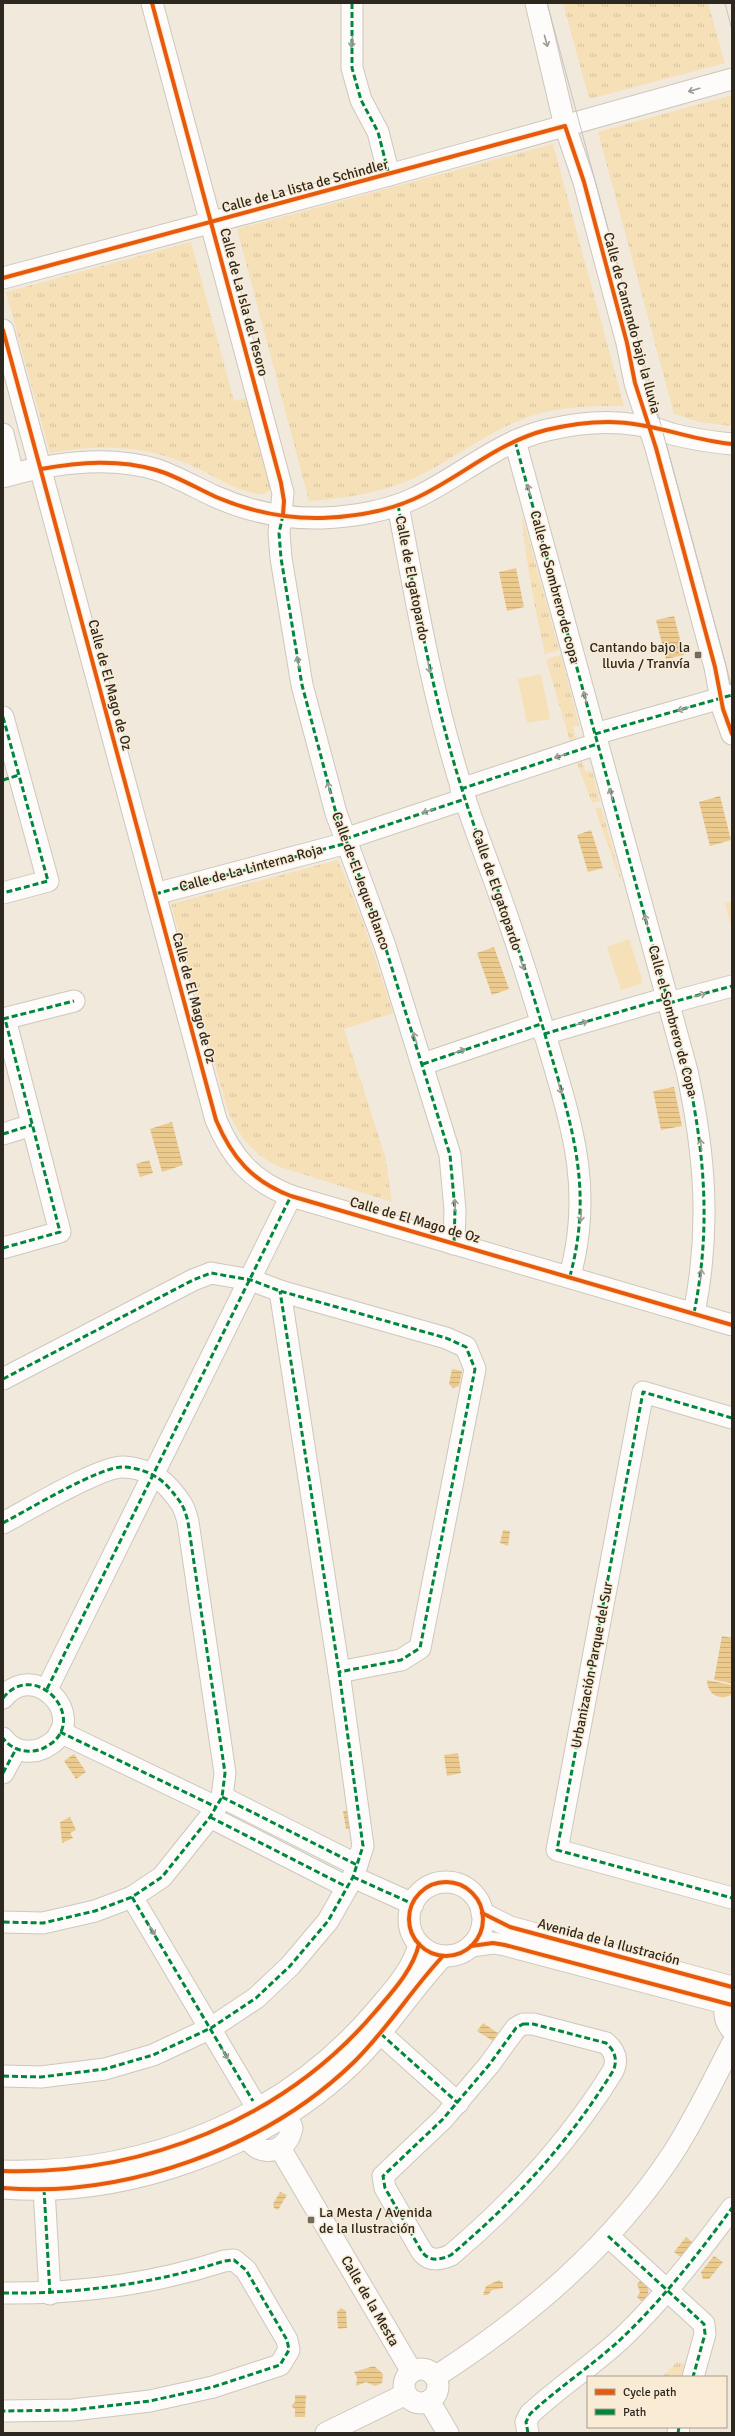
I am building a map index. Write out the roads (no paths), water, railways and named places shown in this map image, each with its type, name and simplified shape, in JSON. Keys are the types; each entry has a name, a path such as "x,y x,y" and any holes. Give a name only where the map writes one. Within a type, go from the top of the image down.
{"street":[{"name":"Calle de La Isla del Tesoro","path":"152,3 281,484 284,501 283,515"},
{"path":"352,3 352,68 361,100 378,132 389,175"},
{"name":"Calle de Cantando bajo la lluvia","path":"536,3 565,126 586,190 627,343 634,383 649,427 713,659 726,697 732,734"},
{"name":"Calle de La lista de Schindler","path":"3,278 389,175 732,79"},
{"name":"Calle de El Mago de Oz","path":"3,330 216,1120 224,1139 236,1158 257,1178 275,1190 291,1196 454,1244 570,1276 732,1325"},
{"path":"3,434 8,475 89,462 134,465 163,472 246,508 283,515 337,517 398,505 424,494 490,453 515,441 546,430 588,424 623,423 649,427 684,436 732,444"},
{"name":"Calle de Sombrero de copa","path":"515,441 596,739"},
{"name":"Calle de El gatopardo","path":"398,505 431,681 463,794 501,898 543,1029 575,1142 580,1172 580,1229 570,1276"},
{"name":"Calle de El Jeque Blanco","path":"283,515 279,533 281,558 298,662 317,746 346,841 386,946 450,1155 455,1210 454,1244"},
{"name":"Calle de La Linterna Roja","path":"155,894 346,841 596,739 726,697"},
{"path":"3,717 11,777 48,881 3,893"},
{"name":"Calle el Sombrero de Copa","path":"596,739 668,1000 694,1103 705,1185 704,1249 694,1313"},
{"path":"423,1064 543,1029 732,986"},
{"path":"3,1248 60,1232 4,1019 74,1001"},
{"path":"3,1134 32,1125"},
{"path":"47,1689 155,1474 291,1196"},
{"path":"3,1379 193,1280 211,1273 250,1280 280,1291 446,1338 466,1347 475,1368 420,1648 401,1660 339,1672"},
{"path":"3,2076 41,2077 105,2069 153,2055 211,2028 256,1998 290,1966 328,1921 352,1876 363,1846 339,1672 280,1291"},
{"name":"Urbanización Parque del Sur","path":"732,1418 643,1392 557,1850 732,1898"},
{"path":"3,1523 100,1472 123,1466 155,1474 184,1505 188,1522 225,1773 216,1807 162,1877 132,1896 95,1911 43,1923 3,1922"},
{"path":"3,1698 16,1687 37,1685 47,1689 57,1700 62,1713 60,1732 54,1741 36,1751 9,1743 3,1772"},
{"path":"60,1732 216,1807 352,1876 413,1904"},
{"path":"451,1883 472,1893 482,1913 481,1931 471,1946 461,1953 443,1956 430,1952 419,1944 413,1934 410,1922 413,1904 428,1887 451,1883"},
{"path":"132,1896 255,2105"},
{"name":"Avenida de la Ilustración","path":"482,1913 510,1927 730,1998"},
{"name":"Avenida de la Ilustración","path":"471,1946 493,1943 505,1945 730,1998"},
{"path":"3,2171 64,2171 115,2163 160,2152 189,2142 312,2072 339,2051 403,1977 415,1958 419,1944"},
{"path":"3,2188 44,2189 90,2186 163,2171 191,2162 247,2136 286,2113 352,2064 381,2034 443,1956"},
{"path":"730,1998 724,2017 732,2030"},
{"path":"523,2024 533,2024 606,2043 614,2052 615,2065 613,2071 582,2119 552,2157 504,2207 451,2255 435,2259 426,2256 422,2252 385,2188 383,2176 389,2168 434,2129 458,2102 516,2028 523,2024"},
{"path":"381,2034 458,2102"},
{"path":"435,2377 535,2306 566,2279 608,2236 654,2181 674,2152 732,2044"},
{"path":"255,2105 280,2108 286,2113 292,2128 286,2143 280,2148 274,2150 261,2150 255,2146 247,2136 246,2124 255,2105"},
{"name":"Calle de la Mesta","path":"280,2148 412,2372"},
{"path":"44,2189 50,2294"},
{"path":"528,2433 526,2422 530,2414 622,2338 667,2290 732,2208"},
{"path":"608,2236 704,2324 705,2334 693,2376"},
{"path":"3,2293 50,2294 139,2284 224,2261 234,2260 246,2270 286,2340 289,2350 280,2365 213,2387 150,2401 72,2410 3,2411"},
{"path":"424,2369 435,2377 438,2389 433,2398 429,2401 416,2402 406,2394 404,2384 412,2372 424,2369"},
{"path":"326,2433 406,2394"},
{"path":"429,2401 448,2433"}],"tram line":[{"path":"547,3 732,688"},
{"path":"725,3 732,30"}],"place":[{"name":"Cantando bajo la lluvia / Tranvía","path":"698,655"},
{"name":"La Mesta / Avenida de la Ilustración","path":"311,2220"}]}
